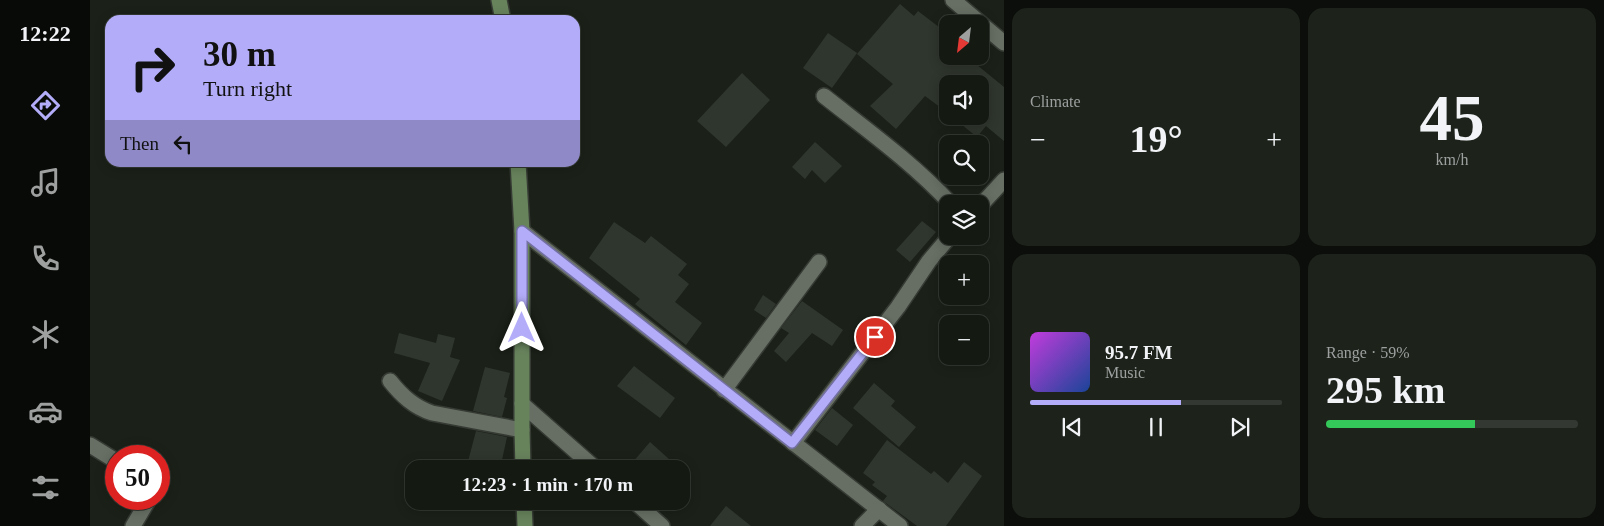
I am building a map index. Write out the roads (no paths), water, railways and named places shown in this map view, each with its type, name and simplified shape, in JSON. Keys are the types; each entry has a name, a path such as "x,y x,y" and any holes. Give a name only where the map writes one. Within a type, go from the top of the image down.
{"main road":[{"path":"500,0 502,15"},
{"path":"518,167 522,231 523,460"},
{"path":"524,510 525,526"}],"street":[{"path":"953,0 1004,42"},
{"path":"824,96 908,164 943,195"},
{"path":"989,196 1004,180"},
{"path":"522,231 900,526"},
{"path":"792,443 898,307 929,261 942,245"},
{"path":"724,390 819,262"},
{"path":"390,381 409,402 420,409 522,430"},
{"path":"522,404 586,460"},
{"path":"90,445 105,454"},
{"path":"862,526 879,509"},
{"path":"133,526 142,510"},
{"path":"644,510 662,526"}]}
